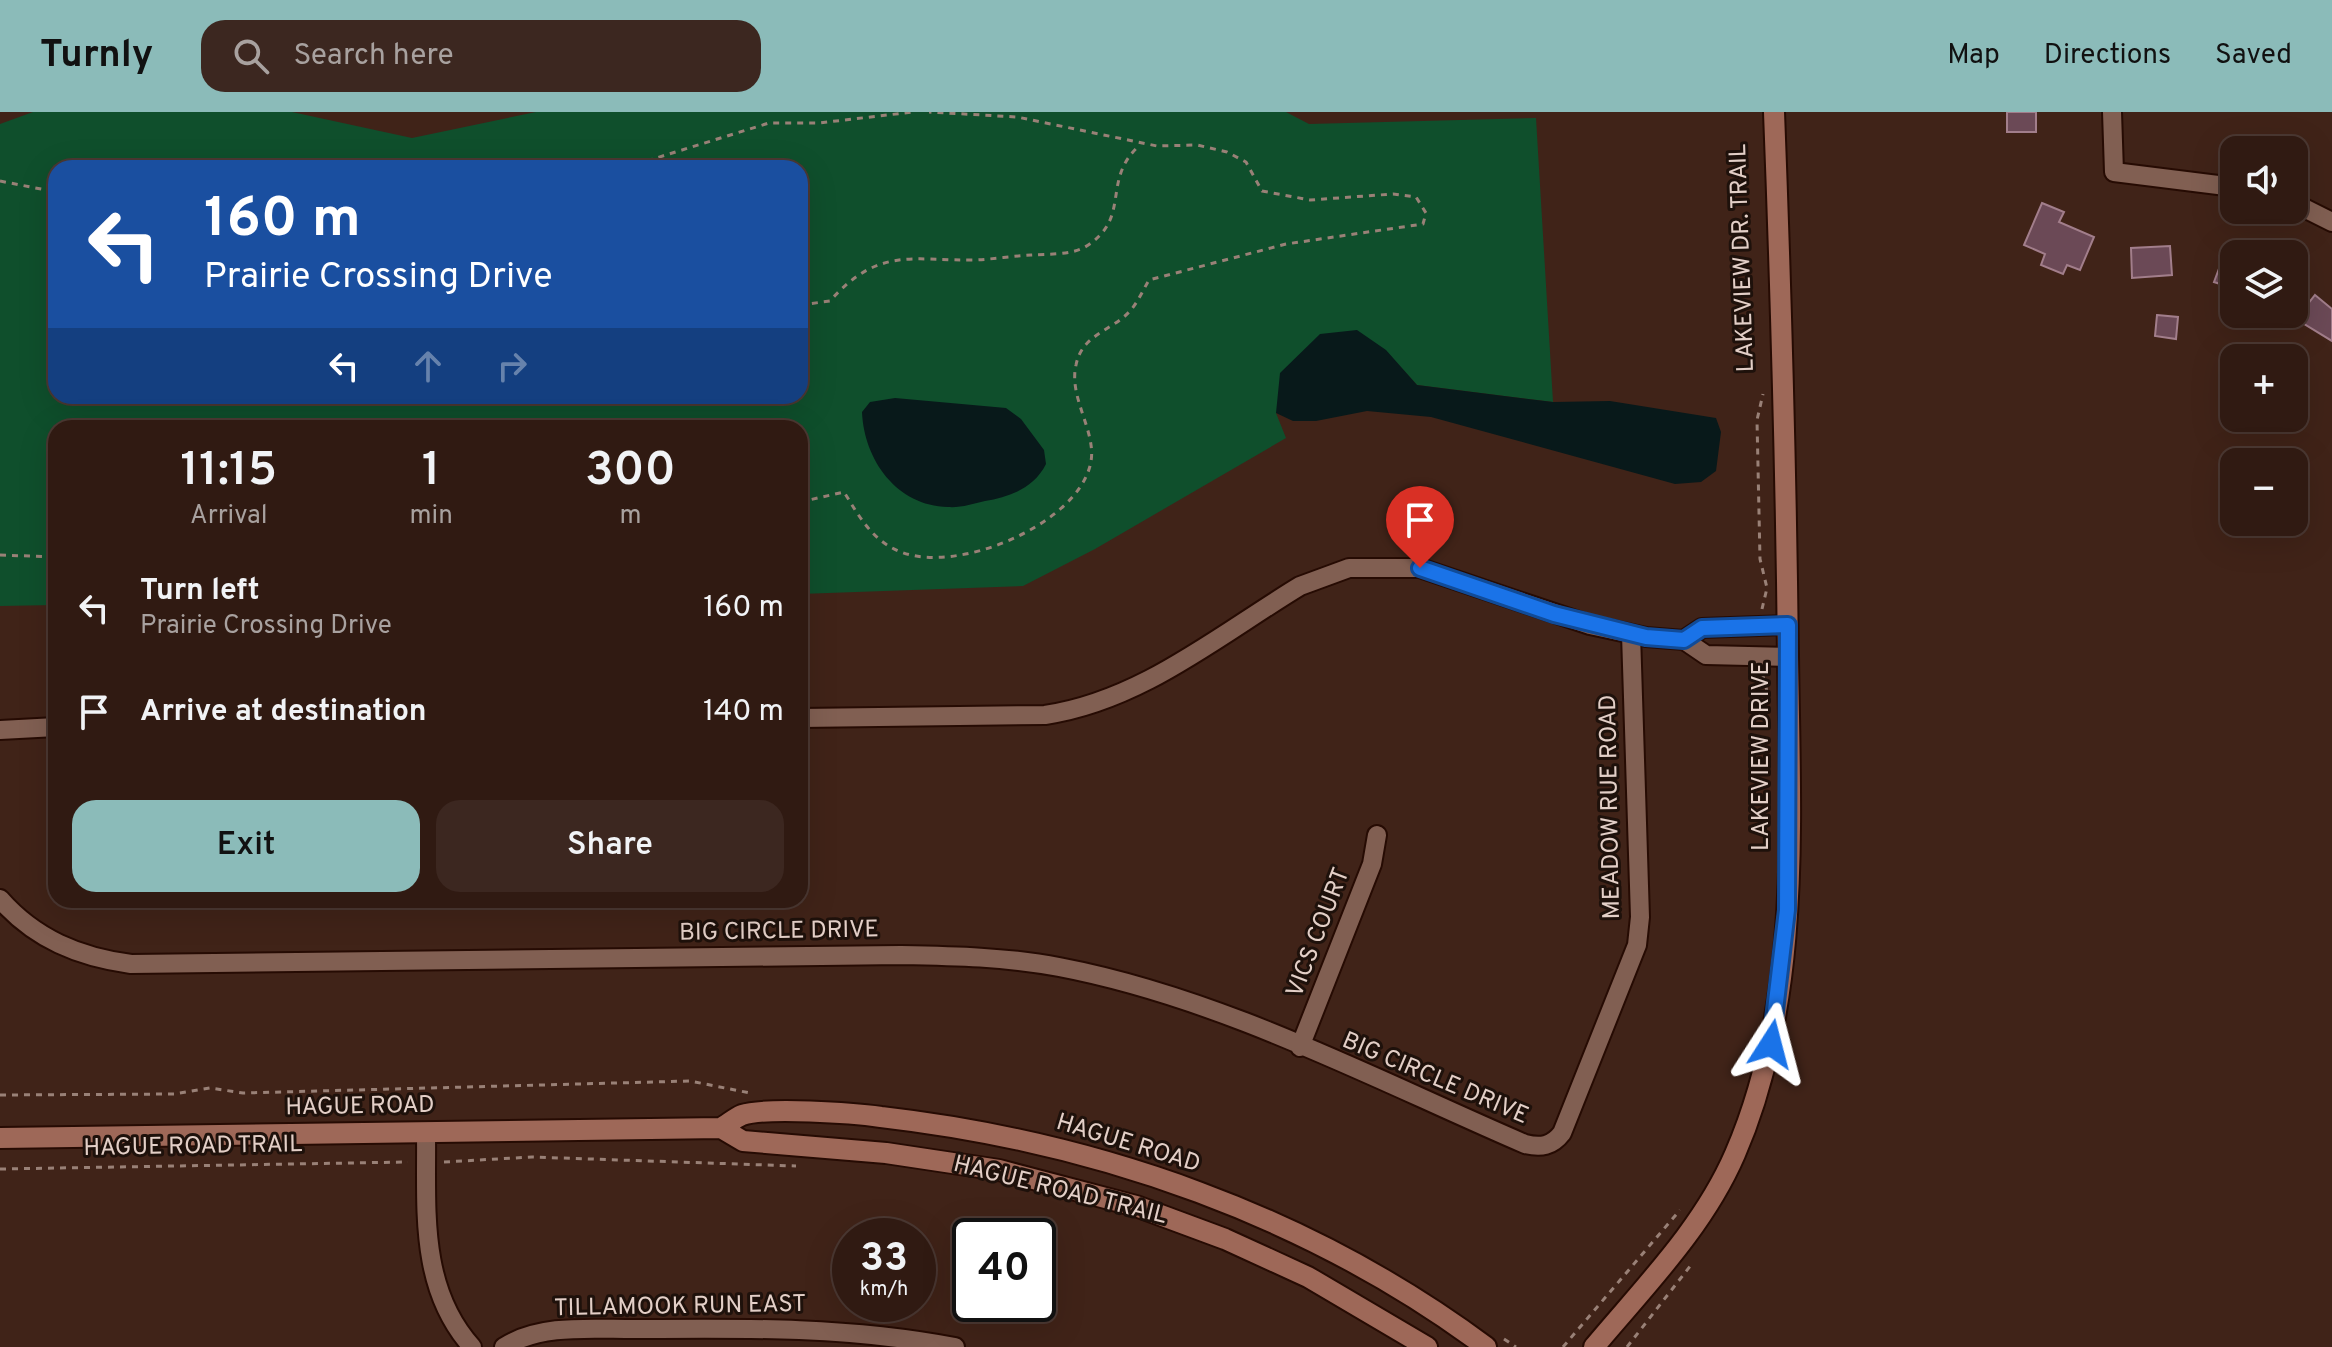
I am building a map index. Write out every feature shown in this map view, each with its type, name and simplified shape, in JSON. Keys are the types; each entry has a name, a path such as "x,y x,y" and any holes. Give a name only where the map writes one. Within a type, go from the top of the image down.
{"main road":[{"name":"LAKEVIEW DRIVE","path":"1594,1347 1705,1211 1735,1154 1760,1085 1777,1005 1787,910 1788,625 1784,353 1774,112"},
{"name":"HAGUE ROAD","path":"721,1128 743,1114 828,1112 866,1115 997,1135 1128,1166 1217,1199 1298,1234 1392,1285 1486,1347"},
{"name":"HAGUE ROAD","path":"0,1138 721,1128 743,1141 886,1153 999,1170 1136,1206 1225,1239 1308,1277 1427,1347"}],"street":[{"path":"2112,112 2114,172 2220,185"},
{"path":"2308,210 2332,222"},
{"path":"808,718 1045,715 1082,709 1139,687 1300,586 1349,568 1420,568 1554,614 1631,634 1684,640 1706,655 1788,657"},
{"path":"1684,640 1702,628 1788,625"},
{"name":"MEADOW RUE ROAD","path":"1543,1146 1555,1142 1562,1133 1637,945 1640,917 1631,634"},
{"path":"0,730 48,727"},
{"name":"VICS COURT","path":"1300,1047 1372,864 1377,835"},
{"name":"BIG CIRCLE DRIVE","path":"0,899 18,918 55,944 103,960 131,964 901,955 996,959 1057,967 1197,1004 1525,1144 1543,1146"},
{"path":"426,1132 431,1270 445,1311 472,1347"},
{"name":"TILLAMOOK RUN EAST","path":"504,1347 528,1336 568,1330 757,1327 855,1332 955,1347"}],"path":[{"path":"650,160 769,123 819,123 913,112"},
{"path":"808,500 844,492 866,527 884,544 903,553 936,559 1009,542 1044,521 1078,494 1091,464 1090,442 1078,401 1076,365 1087,341 1129,312 1149,280 1286,244 1423,224 1426,213 1416,197 1393,194 1310,200 1262,191 1246,162 1227,152 1197,145 1142,143 1017,117 929,112"},
{"path":"808,304 830,301 846,283 871,266 927,256 975,260 1081,249 1105,233 1113,215 1124,159 1142,143"},
{"path":"0,181 48,190"},
{"name":"LAKEVIEW DR. TRAIL","path":"1761,625 1767,588 1760,559 1757,420 1763,392"},
{"path":"0,555 48,557"},
{"path":"1765,657 1763,679 1769,712"},
{"path":"454,1161 532,1157 809,1166"},
{"name":"HAGUE ROAD TRAIL","path":"0,1169 387,1161"},
{"path":"1563,1347 1685,1203"},
{"path":"1627,1347 1691,1265"}],"green space":[{"path":"33,112 292,112 412,138 536,112 1286,112 1309,124 1536,118 1553,402 1417,385 1386,351 1276,413 1286,438 1095,549 1023,586 808,594 808,420 48,420 48,605 0,606 0,124"}],"shaded area":[{"path":"1357,330 1386,350 1417,385 1553,402 1610,401 1716,418 1721,432 1716,471 1701,482 1675,484 1431,417 1367,411 1316,421 1293,421 1276,413 1280,373 1320,334"},
{"path":"895,398 1006,408 1021,419 1044,450 1046,464 1028,485 1003,497 953,507 930,505 913,498 887,477 869,447 864,430 862,412 870,402"}],"building":[{"path":"2007,112 2036,112 2036,132 2007,132"},
{"path":"2042,203 2064,212 2059,222 2094,237 2080,270 2067,265 2063,274 2041,265 2045,254 2024,245"},
{"path":"2170,246 2172,275 2132,278 2131,248"},
{"path":"2220,266 2220,284 2214,282"},
{"path":"2315,295 2332,309 2332,341 2308,326 2308,304"},
{"path":"2157,315 2178,317 2176,339 2155,336"}],"route":[{"path":"1420,568 1590,625 1646,637 1684,640 1702,628 1788,625 1787,910 1771,1044"}]}
